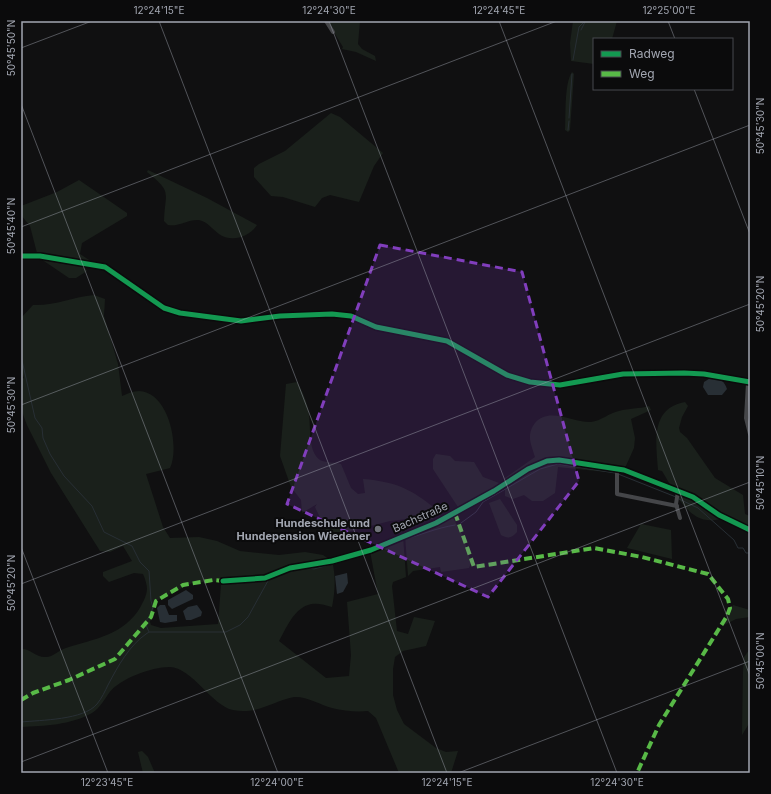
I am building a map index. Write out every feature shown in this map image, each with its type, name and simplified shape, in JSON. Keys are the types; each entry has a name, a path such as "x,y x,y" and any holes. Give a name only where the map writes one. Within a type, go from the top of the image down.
{"street":[{"path":"326,21 333,32"},
{"path":"21,256 40,256 105,267 164,308 180,313 240,321 280,316 332,314 351,316 376,327 447,341 507,375 530,382 568,385 632,373 692,373 749,382 746,418 750,434"},
{"name":"Bachstraße","path":"223,581 265,578 290,568 332,561 371,550 436,523 494,491 528,469 547,461 559,460 617,470 678,491 750,530"},
{"path":"617,470 617,494 677,506"},
{"path":"678,491 677,506 680,518"}],"highlighted area":[{"path":"380,245 522,272 579,481 488,597 287,504"}],"shaded area":[{"path":"327,21 360,21 358,44 362,49 375,56 376,61 356,52 342,49 343,47"},
{"path":"573,21 617,21 612,38 593,38 593,64 571,61 570,43"},
{"path":"572,72 574,74 570,130 568,132 565,130 566,100 569,77"},
{"path":"331,113 340,117 383,153 374,166 359,202 330,195 322,198 315,207 283,197 271,196 254,177 254,168 285,151"},
{"path":"148,170 207,198 257,225 250,233 240,237 229,238 219,234 207,224 199,220 176,225 168,225 164,221 166,193 161,184 147,172"},
{"path":"79,180 127,213 127,216 82,243 80,254 92,262 37,253 30,226 21,215 21,206 57,192"},
{"path":"41,259 83,266 87,271 76,278 69,278"},
{"path":"94,295 105,299 104,316 118,364 122,396 137,391 149,394 158,400 165,410 170,422 174,447 173,459 170,468 146,474 163,527 170,538 199,537 217,541 240,551 279,555 305,552 323,555 332,561 335,584 332,607 314,604 303,607 290,620 279,641 326,678 349,676 351,655 347,602 378,594 370,551 403,536 406,577 393,582 392,586 397,631 408,634 414,617 435,621 426,646 403,651 395,657 393,669 393,695 397,710 404,724 436,748 446,752 458,751 451,773 399,773 376,718 368,711 336,709 299,697 286,699 250,711 233,710 225,707 217,701 185,673 177,668 169,667 154,669 136,675 120,683 109,693 97,709 84,717 57,724 21,727 21,649 27,650 42,657 49,657 63,649 118,630 134,616 141,606 147,590 143,574 134,573 109,582 103,576 103,572 132,561 123,546 110,552 100,551 51,473 27,425 21,409 21,379 24,378 21,370 21,318 33,305 48,304","holes":["223,581 232,582 221,585 218,624 161,628 151,625 150,622 156,601 192,583"]},
{"path":"712,377 725,384 727,389 722,395 708,395 703,387 704,382"},
{"path":"297,382 308,407 311,440 316,456 322,461 341,464 351,488 358,494 365,493 363,479 385,482 403,488 437,510 433,519 422,520 416,518 390,521 347,532 327,532 315,507 317,504 302,513 301,500 291,487 280,456 286,384"},
{"path":"685,402 688,406 682,417 679,428 680,432 687,438 715,478 743,495 745,514 750,516 750,532 723,518 711,520 702,519 693,514 679,499 662,471 658,470 656,438 661,419 666,411"},
{"path":"649,406 651,410 631,419 635,438 634,448 625,468 615,473 558,467 555,493 543,501 532,501 524,495 513,499 505,496 505,478 535,457 530,436 532,427 541,418 554,415 584,422 591,422 615,412"},
{"path":"436,454 450,456 455,461 474,462 483,477 499,483 497,489 460,510 433,469 433,459"},
{"path":"500,499 517,525 517,532 510,537 501,535 489,503"},
{"path":"453,518 463,536 471,563 469,568 441,572 440,567 413,571 408,576 405,535"},
{"path":"641,524 671,530 672,559 627,548"},
{"path":"347,573 348,583 343,592 337,594 335,576"},
{"path":"186,590 193,595 193,599 172,609 168,605 168,600"},
{"path":"160,605 165,605 169,615 177,615 177,621 165,623 160,622 157,608"},
{"path":"197,605 202,612 201,616 191,620 186,620 183,611 188,607"},
{"path":"733,605 750,610 750,617 736,619 722,626"},
{"path":"750,649 750,722 742,735 744,657"},
{"path":"142,751 148,757 155,773 143,773 138,752"}],"waterway":[{"path":"573,60 579,27 585,21"},
{"path":"581,30 585,22"},
{"path":"569,118 572,74"},
{"path":"568,130 569,121"},
{"path":"21,356 35,418 42,428 43,438 50,454 64,476 92,506 104,532 132,546 140,562 149,571 151,601 153,607 150,616 145,622"},
{"path":"461,523 476,512 483,502 540,469 558,464 615,473"},
{"path":"618,474 676,497"},
{"path":"679,499 698,508 734,540 738,548 743,548 746,553 750,553"},
{"path":"399,541 455,525"},
{"path":"349,559 372,552"},
{"path":"305,567 314,569 343,561"},
{"path":"21,722 50,720 73,716 91,709 97,704 124,657 134,644 146,634 149,632 226,632 240,625 248,617 269,579 300,568"},
{"path":"146,625 149,632"}],"marked path":[{"path":"455,513 474,567 594,548 642,557 708,574 728,599 730,608 727,616 659,725 637,773"},
{"path":"21,700 33,693 69,680 115,659 151,617 156,601 183,585 213,580 223,581"}],"cycle path":[{"path":"21,256 40,256 105,267 164,308 180,313 241,321 280,316 332,314 351,316 376,327 447,341 507,375 530,382 560,385 623,374 684,373 704,374 750,382"},
{"path":"223,581 265,578 290,568 332,561 371,550 436,523 494,491 528,469 547,461 559,460 624,470 693,497 719,515 750,530"}],"place":[{"name":"Hundeschule und Hundepension Wiedener","path":"378,529"}]}
